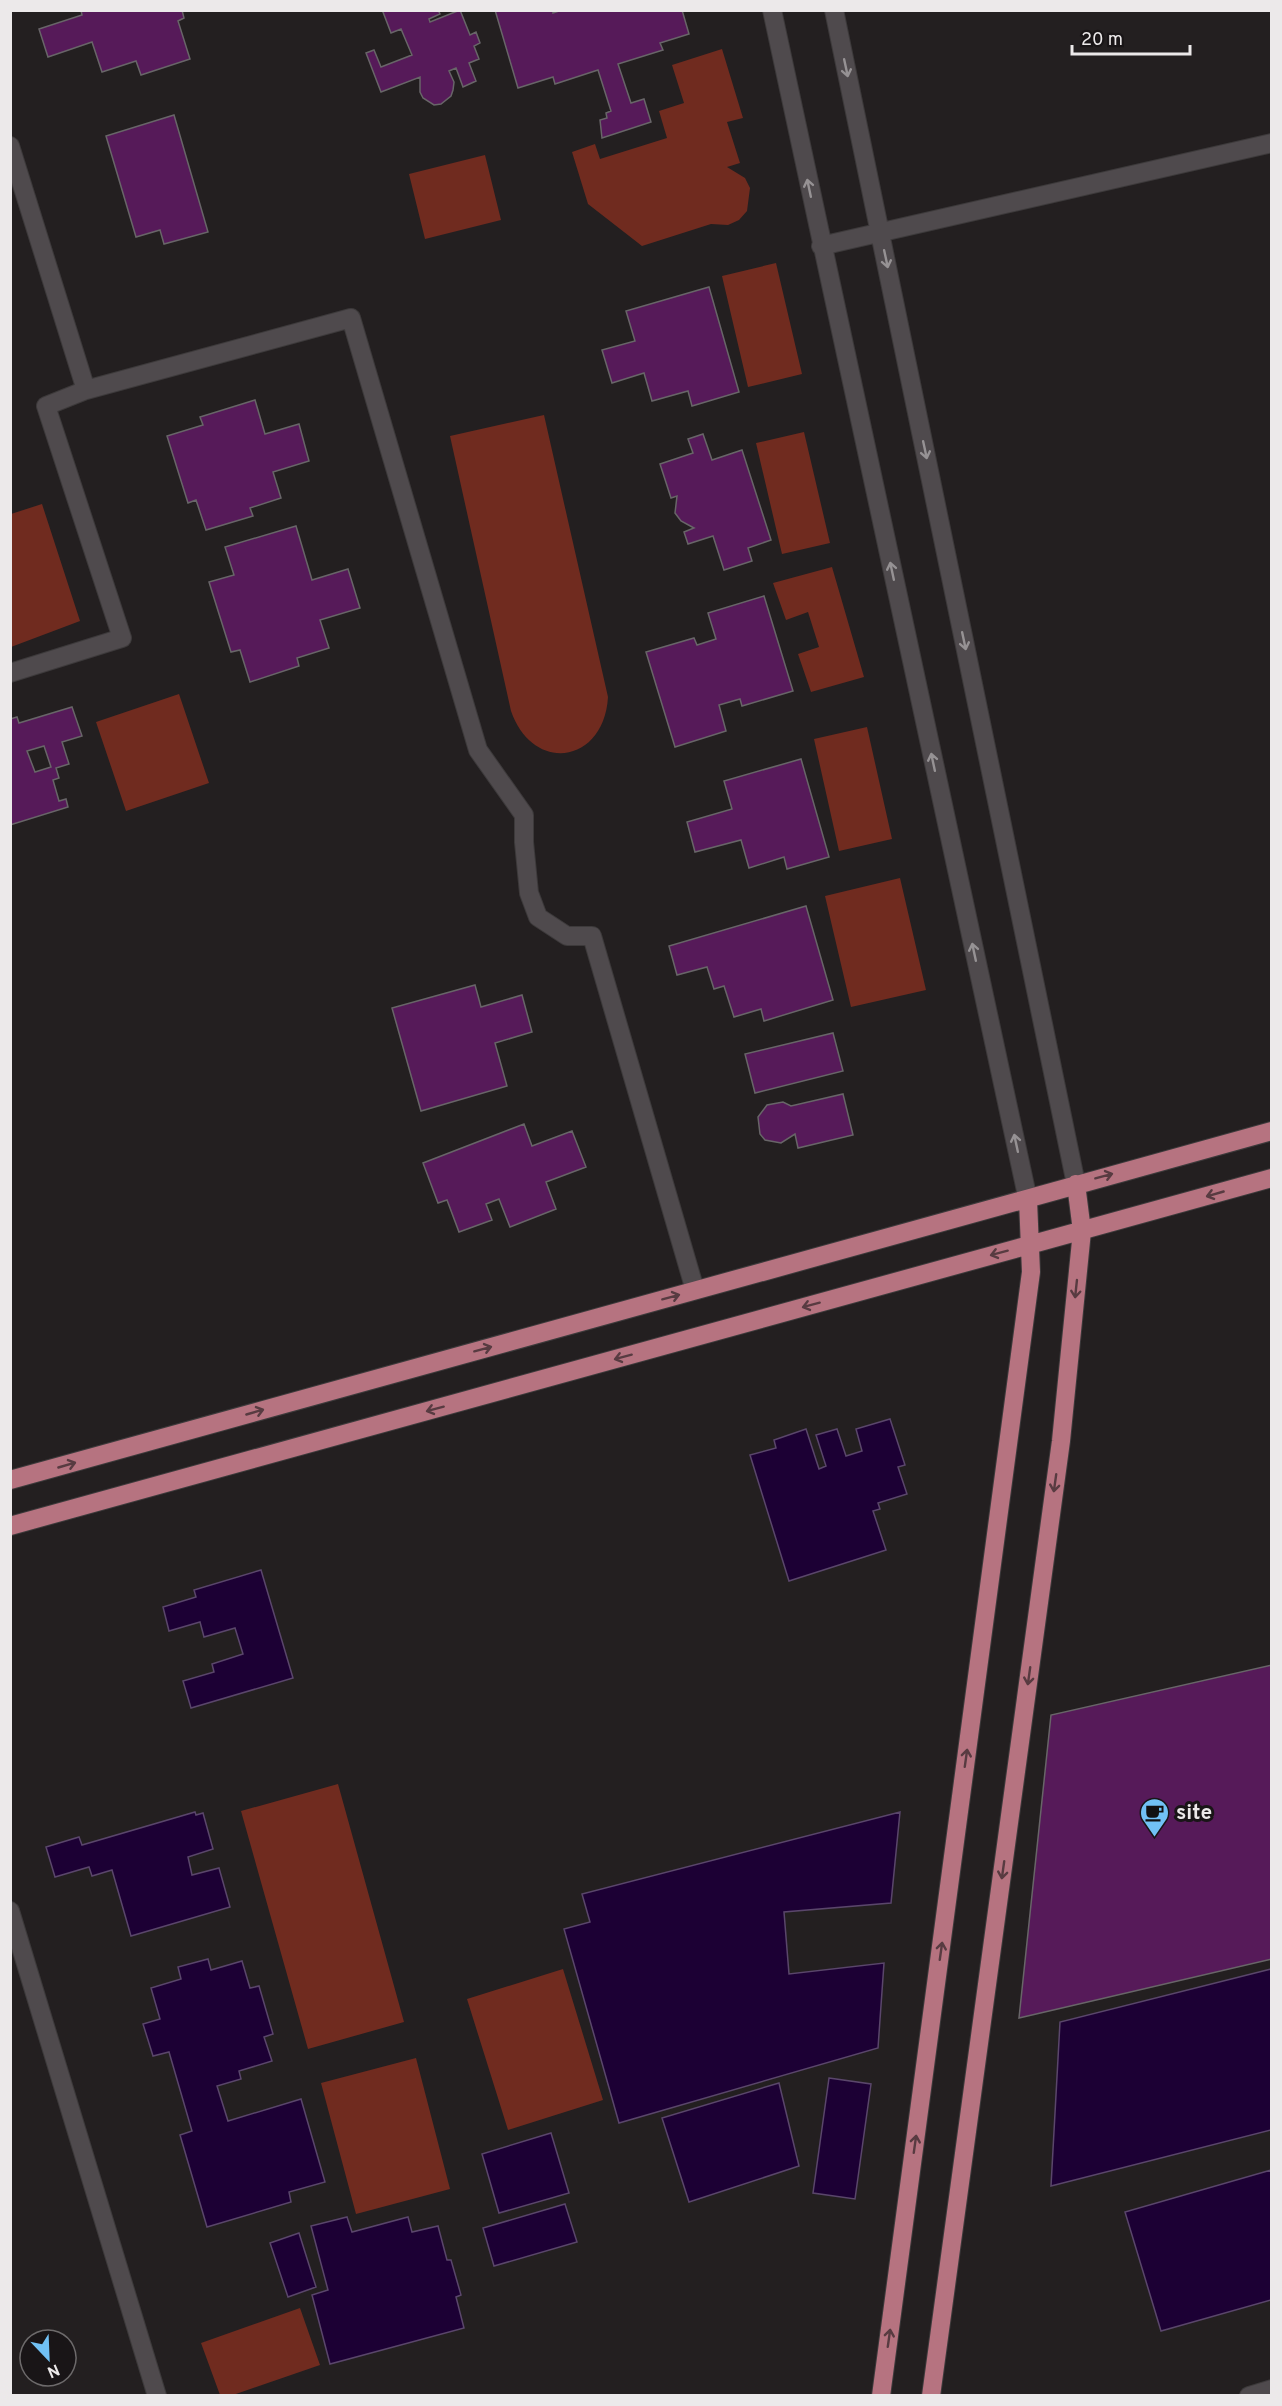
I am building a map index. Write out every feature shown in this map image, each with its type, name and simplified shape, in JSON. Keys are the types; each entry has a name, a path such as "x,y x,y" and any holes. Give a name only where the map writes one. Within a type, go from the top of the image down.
{"main road":[{"path":"10,1480 1272,1131"},
{"path":"10,1526 1272,1178"},
{"path":"931,2396 1059,1453 1082,1231 1076,1184"},
{"path":"881,2396 1030,1284 1031,1244 1028,1200"}],"street":[{"path":"772,10 1028,1200"},
{"path":"834,10 1076,1184"},
{"path":"821,246 1272,143"},
{"path":"10,146 86,390"},
{"path":"10,673 122,638 46,406 86,390 351,318 478,750 524,815 528,893 538,917 567,936 592,936 695,1290"},
{"path":"10,1911 157,2396"},
{"path":"1249,2396 1272,2389"}],"shaded area":[{"path":"722,49 743,118 727,122 740,163 727,167 745,178 750,188 747,211 739,220 728,225 711,224 642,246 588,204 572,152 595,144 600,159 667,138 659,111 684,103 672,65"},
{"path":"485,155 501,220 425,239 409,174"},
{"path":"776,263 802,374 748,387 722,276"},
{"path":"544,415 608,697 604,719 594,736 581,747 566,753 550,752 535,745 521,731 511,711 450,436"},
{"path":"804,432 830,543 782,554 756,443"},
{"path":"42,504 80,621 11,647 11,514"},
{"path":"832,567 864,677 811,692 798,654 819,647 808,612 786,620 773,583"},
{"path":"179,694 209,783 126,811 96,722"},
{"path":"867,727 892,839 839,851 814,739"},
{"path":"900,878 926,990 851,1007 825,896"},
{"path":"890,1419 905,1465 898,1467 907,1494 878,1503 880,1509 873,1511 886,1550 789,1581 750,1455 776,1448 774,1440 806,1429 819,1469 826,1466 816,1435 837,1429 846,1456 862,1451 856,1429"},
{"path":"261,1570 293,1678 191,1708 183,1681 214,1672 212,1664 243,1654 235,1628 204,1637 200,1622 169,1631 163,1607 196,1597 194,1590"},
{"path":"338,1784 404,2022 308,2049 241,1811"},
{"path":"195,1812 196,1815 203,1813 213,1849 188,1857 192,1875 219,1868 230,1907 131,1936 112,1870 92,1876 89,1867 55,1877 46,1847 79,1837 82,1845"},
{"path":"900,1812 891,1903 784,1912 789,1974 884,1963 878,2048 619,2123 564,1929 590,1922 582,1894"},
{"path":"208,1959 211,1970 242,1961 250,1988 259,1986 273,2034 264,2037 272,2061 239,2071 241,2079 217,2086 228,2121 301,2099 325,2182 289,2192 291,2202 207,2227 180,2135 192,2131 169,2052 153,2056 143,2024 160,2019 151,1988 181,1979 178,1967"},
{"path":"563,1969 603,2100 508,2130 467,1999"},
{"path":"1271,1969 1271,2130 1051,2186 1060,2022"},
{"path":"416,2058 450,2189 356,2214 321,2083"},
{"path":"829,2078 871,2084 855,2199 813,2193"},
{"path":"779,2083 799,2166 689,2202 662,2118"},
{"path":"551,2133 569,2193 499,2213 482,2154"},
{"path":"1271,2170 1271,2300 1161,2331 1125,2212"},
{"path":"565,2204 577,2242 494,2266 483,2228"},
{"path":"347,2217 352,2232 408,2217 412,2232 438,2226 447,2260 451,2260 461,2295 456,2297 464,2328 330,2364 312,2295 328,2290 311,2226"},
{"path":"299,2233 316,2287 288,2297 270,2243"},
{"path":"300,2308 320,2365 233,2395 220,2395 201,2343"}],"building":[{"path":"81,10 182,10 184,18 178,21 190,59 141,75 136,61 102,72 92,42 48,57 39,29 82,15"},
{"path":"386,10 438,10 440,14 429,19 430,22 460,10 470,35 476,32 480,43 474,46 479,59 469,63 476,81 463,87 456,68 449,71 454,82 451,96 441,104 434,105 423,98 420,92 420,77 381,92 366,53 374,50 381,67 412,55 401,29 391,33 383,12"},
{"path":"495,10 553,10 553,13 562,10 682,10 689,34 660,43 663,50 618,64 631,103 644,99 651,122 602,138 600,120 607,118 606,113 611,111 598,70 555,84 553,77 518,88"},
{"path":"174,115 208,232 164,244 160,230 136,237 106,136"},
{"path":"709,287 739,392 692,406 688,391 652,401 644,373 612,383 602,350 635,341 626,311"},
{"path":"255,400 265,434 299,424 309,461 273,472 281,498 250,508 253,516 206,530 196,500 188,503 167,436 203,425 200,417"},
{"path":"703,434 712,460 742,450 771,540 748,548 752,561 724,570 713,536 688,544 684,532 694,528 681,521 675,513 677,496 671,498 660,464 693,453 688,439"},
{"path":"296,526 312,580 348,569 360,608 320,620 329,648 297,658 299,666 250,682 240,650 231,652 209,582 234,575 225,547"},
{"path":"764,596 793,691 742,706 740,699 719,705 726,731 675,747 646,652 694,638 697,645 716,639 708,613"},
{"path":"72,707 82,736 62,742 69,764 56,768 59,778 53,780 59,801 66,799 68,807 10,825 10,719 17,717 19,723","holes":["44,746 51,767 35,772 27,751"]},
{"path":"801,759 829,857 787,869 784,857 749,868 741,840 695,852 687,822 732,809 724,781"},
{"path":"806,906 833,1000 764,1021 761,1009 734,1017 724,986 714,989 707,967 677,975 669,946"},
{"path":"475,985 481,1007 522,995 532,1032 495,1043 507,1086 421,1111 392,1008"},
{"path":"833,1033 843,1071 755,1093 745,1054"},
{"path":"843,1094 853,1135 798,1148 795,1134 781,1143 765,1140 760,1134 758,1117 767,1105 783,1102 791,1106"},
{"path":"524,1124 532,1146 572,1131 586,1167 546,1182 556,1209 510,1227 499,1199 486,1204 492,1220 459,1232 447,1200 438,1203 423,1163"},
{"name":"site","path":"1272,1665 1272,1959 1019,2018 1051,1715"}],"place":[{"name":"site","path":"1155,1838"}]}
